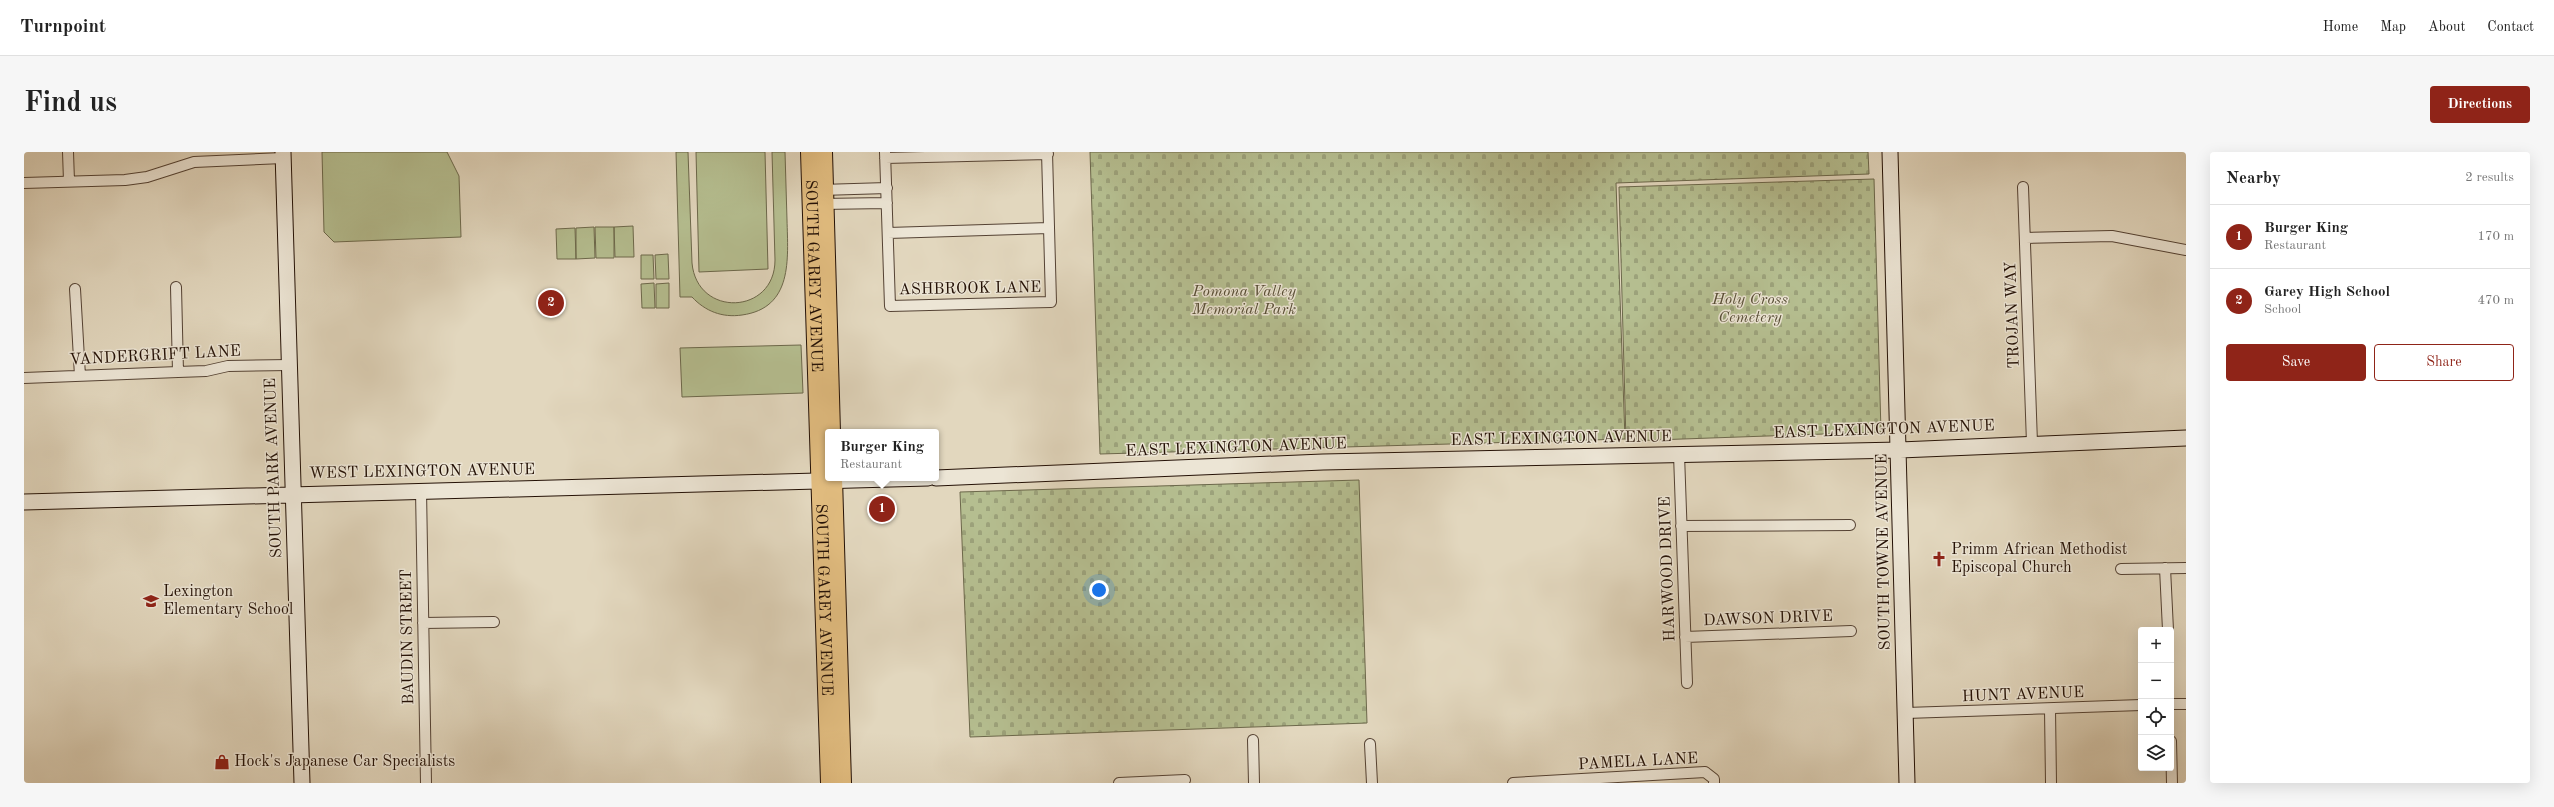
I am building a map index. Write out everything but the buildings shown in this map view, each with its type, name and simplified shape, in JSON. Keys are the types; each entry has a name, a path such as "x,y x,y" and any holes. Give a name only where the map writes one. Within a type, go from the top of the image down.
{"main road":[{"name":"SOUTH GAREY AVENUE","path":"809,152 818,197 832,429"},
{"name":"SOUTH GAREY AVENUE","path":"824,152 818,197 827,429"},
{"name":"SOUTH GAREY AVENUE","path":"829,481 829,783"},
{"name":"SOUTH GAREY AVENUE","path":"829,481 843,783"}],"street":[{"path":"68,152 69,181"},
{"name":"SOUTH TOWNE AVENUE","path":"1890,152 1900,450 1907,783"},
{"path":"1047,153 1049,228 888,233 885,155 1047,153"},
{"path":"24,183 125,180 147,177 194,162 283,155"},
{"name":"SOUTH PARK AVENUE","path":"283,155 302,783"},
{"name":"TROJAN WAY","path":"2023,187 2026,238 2032,443"},
{"path":"818,197 886,188"},
{"path":"818,197 887,203"},
{"name":"ASHBROOK LANE","path":"888,233 890,306 1051,302 1049,228"},
{"path":"2026,238 2112,236 2186,250"},
{"path":"176,287 178,372"},
{"path":"75,289 80,376"},
{"name":"VANDERGRIFT LANE","path":"24,378 206,371 228,366 289,365"},
{"name":"EAST LEXINGTON AVENUE","path":"939,478 1323,462 1900,450 2032,443 2186,438"},
{"name":"HARWOOD DRIVE","path":"1679,454 1687,683"},
{"name":"WEST LEXINGTON AVENUE","path":"24,502 294,493 829,481"},
{"name":"BAUDIN STREET","path":"421,490 426,783"},
{"path":"1681,526 1850,525"},
{"path":"2166,568 2168,627"},
{"path":"2121,569 2186,568"},
{"path":"423,623 494,622"},
{"name":"DAWSON DRIVE","path":"1685,637 1851,631"},
{"path":"2174,704 2186,704"},
{"name":"HUNT AVENUE","path":"1906,713 2138,706"},
{"path":"2050,709 2051,783"},
{"path":"1253,740 1254,783"},
{"path":"1370,744 1372,783"},
{"path":"2172,771 2172,783"},
{"name":"PAMELA LANE","path":"1513,783 1597,781 1705,772 1714,781"},
{"path":"1119,783 1185,780"}],"green space":[{"path":"322,152 447,152 459,176 461,237 334,242 324,232"},
{"path":"676,152 688,152 692,263 697,281 707,293 720,301 735,303 750,300 763,291 772,278 775,260 772,152 785,152 788,250 787,265 784,280 779,292 771,303 759,311 735,316 721,314 708,310 692,297 680,297"},
{"path":"696,152 765,152 768,269 699,272"},
{"name":"Pomona Valley Memorial Park","path":"1090,152 1868,152 1869,174 1616,183 1625,439 1100,454"},
{"name":"Holy Cross Cemetery","path":"1874,179 1881,432 1626,441 1619,187"},
{"path":"633,226 634,257 615,257 614,227"},
{"path":"594,227 595,258 576,259 576,228"},
{"path":"595,227 614,227 614,258 596,258"},
{"path":"575,228 576,259 557,259 556,229"},
{"path":"668,254 669,279 656,279 655,255"},
{"path":"641,255 653,255 654,279 641,279"},
{"path":"654,283 655,308 642,308 641,284"},
{"path":"669,283 669,308 656,308 656,284"},
{"path":"801,345 803,393 682,397 680,348"},
{"path":"1359,480 1367,723 970,737 960,492"}],"place":[{"name":"Garey High School","path":"551,303"},
{"name":"Burger King","path":"882,509"},
{"name":"Primm African Methodist Episcopal Church","path":"1939,559"},
{"name":"Lexington Elementary School","path":"151,601"},
{"name":"Hock's Japanese Car Specialists","path":"222,762"}]}
